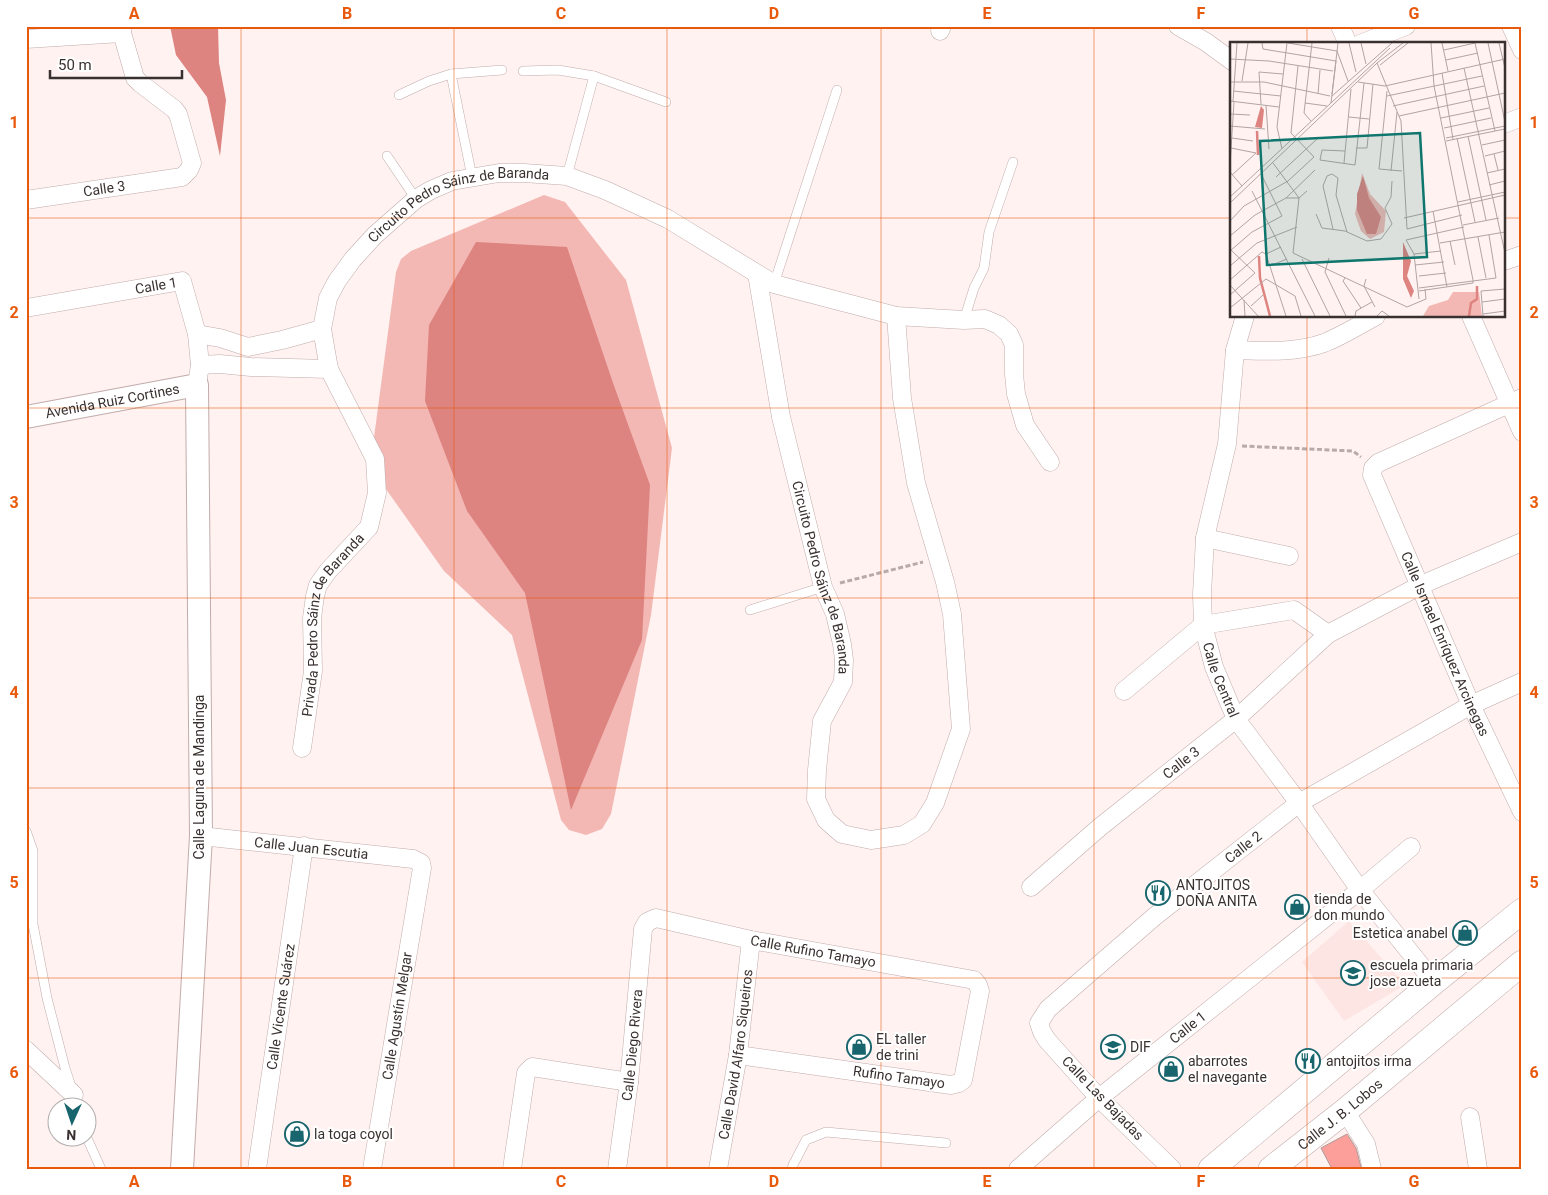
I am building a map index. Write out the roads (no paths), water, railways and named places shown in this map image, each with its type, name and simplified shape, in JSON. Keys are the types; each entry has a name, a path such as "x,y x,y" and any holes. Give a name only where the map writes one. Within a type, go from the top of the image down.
{"main road":[{"path":"1211,1169 1434,982 1522,911"},
{"name":"Calle J. B. Lobos","path":"1271,1169 1345,1111 1522,963"}],"street":[{"path":"1178,26 1203,34 1230,59"},
{"path":"1340,26 1347,42"},
{"path":"1365,42 1406,26"},
{"path":"1511,26 1522,50"},
{"path":"26,39 122,30"},
{"name":"Calle 3","path":"26,200 182,176 189,170 192,164 178,114 135,78 122,30"},
{"path":"1506,123 1522,117"},
{"name":"Circuito Pedro Sáinz de Baranda","path":"322,329 328,298 337,281 374,235 416,199 452,181 498,173 567,176 605,190 668,219 774,284 896,316 984,320 999,325 1009,334 1014,346 1016,394 1024,425 1050,462"},
{"path":"1506,260 1522,254"},
{"name":"Circuito Pedro Sáinz de Baranda","path":"757,274 781,417 824,587 836,614 844,660 843,682 822,721 816,799 826,820 842,834 871,840 904,835 922,824 935,802 961,729 952,614 916,483 902,398 896,316"},
{"name":"Calle 1","path":"26,308 182,281 197,334 198,375"},
{"name":"Calle Central","path":"1244,318 1235,350 1227,445 1205,538 1202,594 1203,624 1214,667 1236,719 1299,803 1360,890 1434,982"},
{"path":"1235,350 1296,350 1339,337 1372,318"},
{"path":"1472,318 1515,400 1522,432"},
{"path":"197,334 220,338 248,347 322,329"},
{"name":"Privada Pedro Sáinz de Baranda","path":"302,748 313,671 312,618 318,585 328,571 369,527 377,493 375,459 329,369 322,329"},
{"path":"248,347 251,367"},
{"path":"198,375 220,364 251,367 329,369"},
{"name":"Avenida Ruiz Cortines","path":"26,418 198,375"},
{"name":"Calle Laguna de Mandinga","path":"182,1169 201,836 198,375"},
{"name":"Calle Ismael Enríquez Arcinegas","path":"1515,400 1378,463 1373,472 1471,705 1522,812"},
{"path":"1205,538 1288,556"},
{"name":"Calle 3","path":"1030,887 1100,826 1236,719 1328,634 1421,585 1522,542"},
{"path":"1124,691 1203,624 1294,610 1328,634"},
{"name":"Calle 2","path":"1039,1023 1048,1009 1154,917 1299,803 1471,705 1522,682"},
{"name":"Calle Juan Escutia","path":"201,836 412,859 421,863"},
{"name":"Calle Vicente Suárez","path":"256,1169 304,846"},
{"name":"Calle 1","path":"1018,1169 1099,1098 1360,890 1411,847"},
{"name":"Calle Agustín Melgar","path":"372,1169 422,868 421,863"},
{"name":"Calle Rufino Tamayo","path":"647,922 656,918 751,940 974,980 978,984"},
{"name":"Calle Diego Rivera","path":"617,1169 629,1082 643,929 647,922"},
{"name":"Calle David Alfaro Siqueiros","path":"718,1169 738,1055 751,940"},
{"name":"Rufino Tamayo","path":"738,1055 950,1085 959,1083 963,1080 980,991 978,984"},
{"name":"Calle Las Bajadas","path":"1039,1023 1047,1040 1099,1098 1172,1169"},
{"path":"26,1050 73,1098"},
{"path":"512,1169 526,1073 532,1067 629,1082"},
{"path":"1345,1111 1366,1144 1372,1169"},
{"path":"1470,1117 1478,1169"}],"lane":[{"path":"399,95 429,81 451,74 502,70"},
{"path":"523,70 558,70 594,76 666,102"},
{"path":"451,74 472,177"},
{"path":"567,176 594,76"},
{"path":"774,284 838,90"},
{"path":"387,156 416,199"},
{"path":"964,320 974,288 984,268 989,232 1014,162"},
{"path":"750,610 824,587"},
{"path":"26,831 33,851 34,924 48,998 65,1068 75,1098"},
{"path":"792,1169 806,1140 826,1132 946,1143"},
{"path":"92,1148 101,1169"}],"place":[{"name":"ANTOJITOS DOÑA ANITA","path":"1158,893"},
{"name":"tienda de don mundo","path":"1297,907"},
{"name":"Estetica anabel","path":"1465,933"},
{"name":"escuela primaria jose azueta","path":"1353,973"},
{"name":"EL taller de trini","path":"859,1047"},
{"name":"DIF","path":"1113,1047"},
{"name":"antojitos irma","path":"1308,1061"},
{"name":"abarrotes el navegante","path":"1171,1069"},
{"name":"la toga coyol","path":"297,1134"}]}
